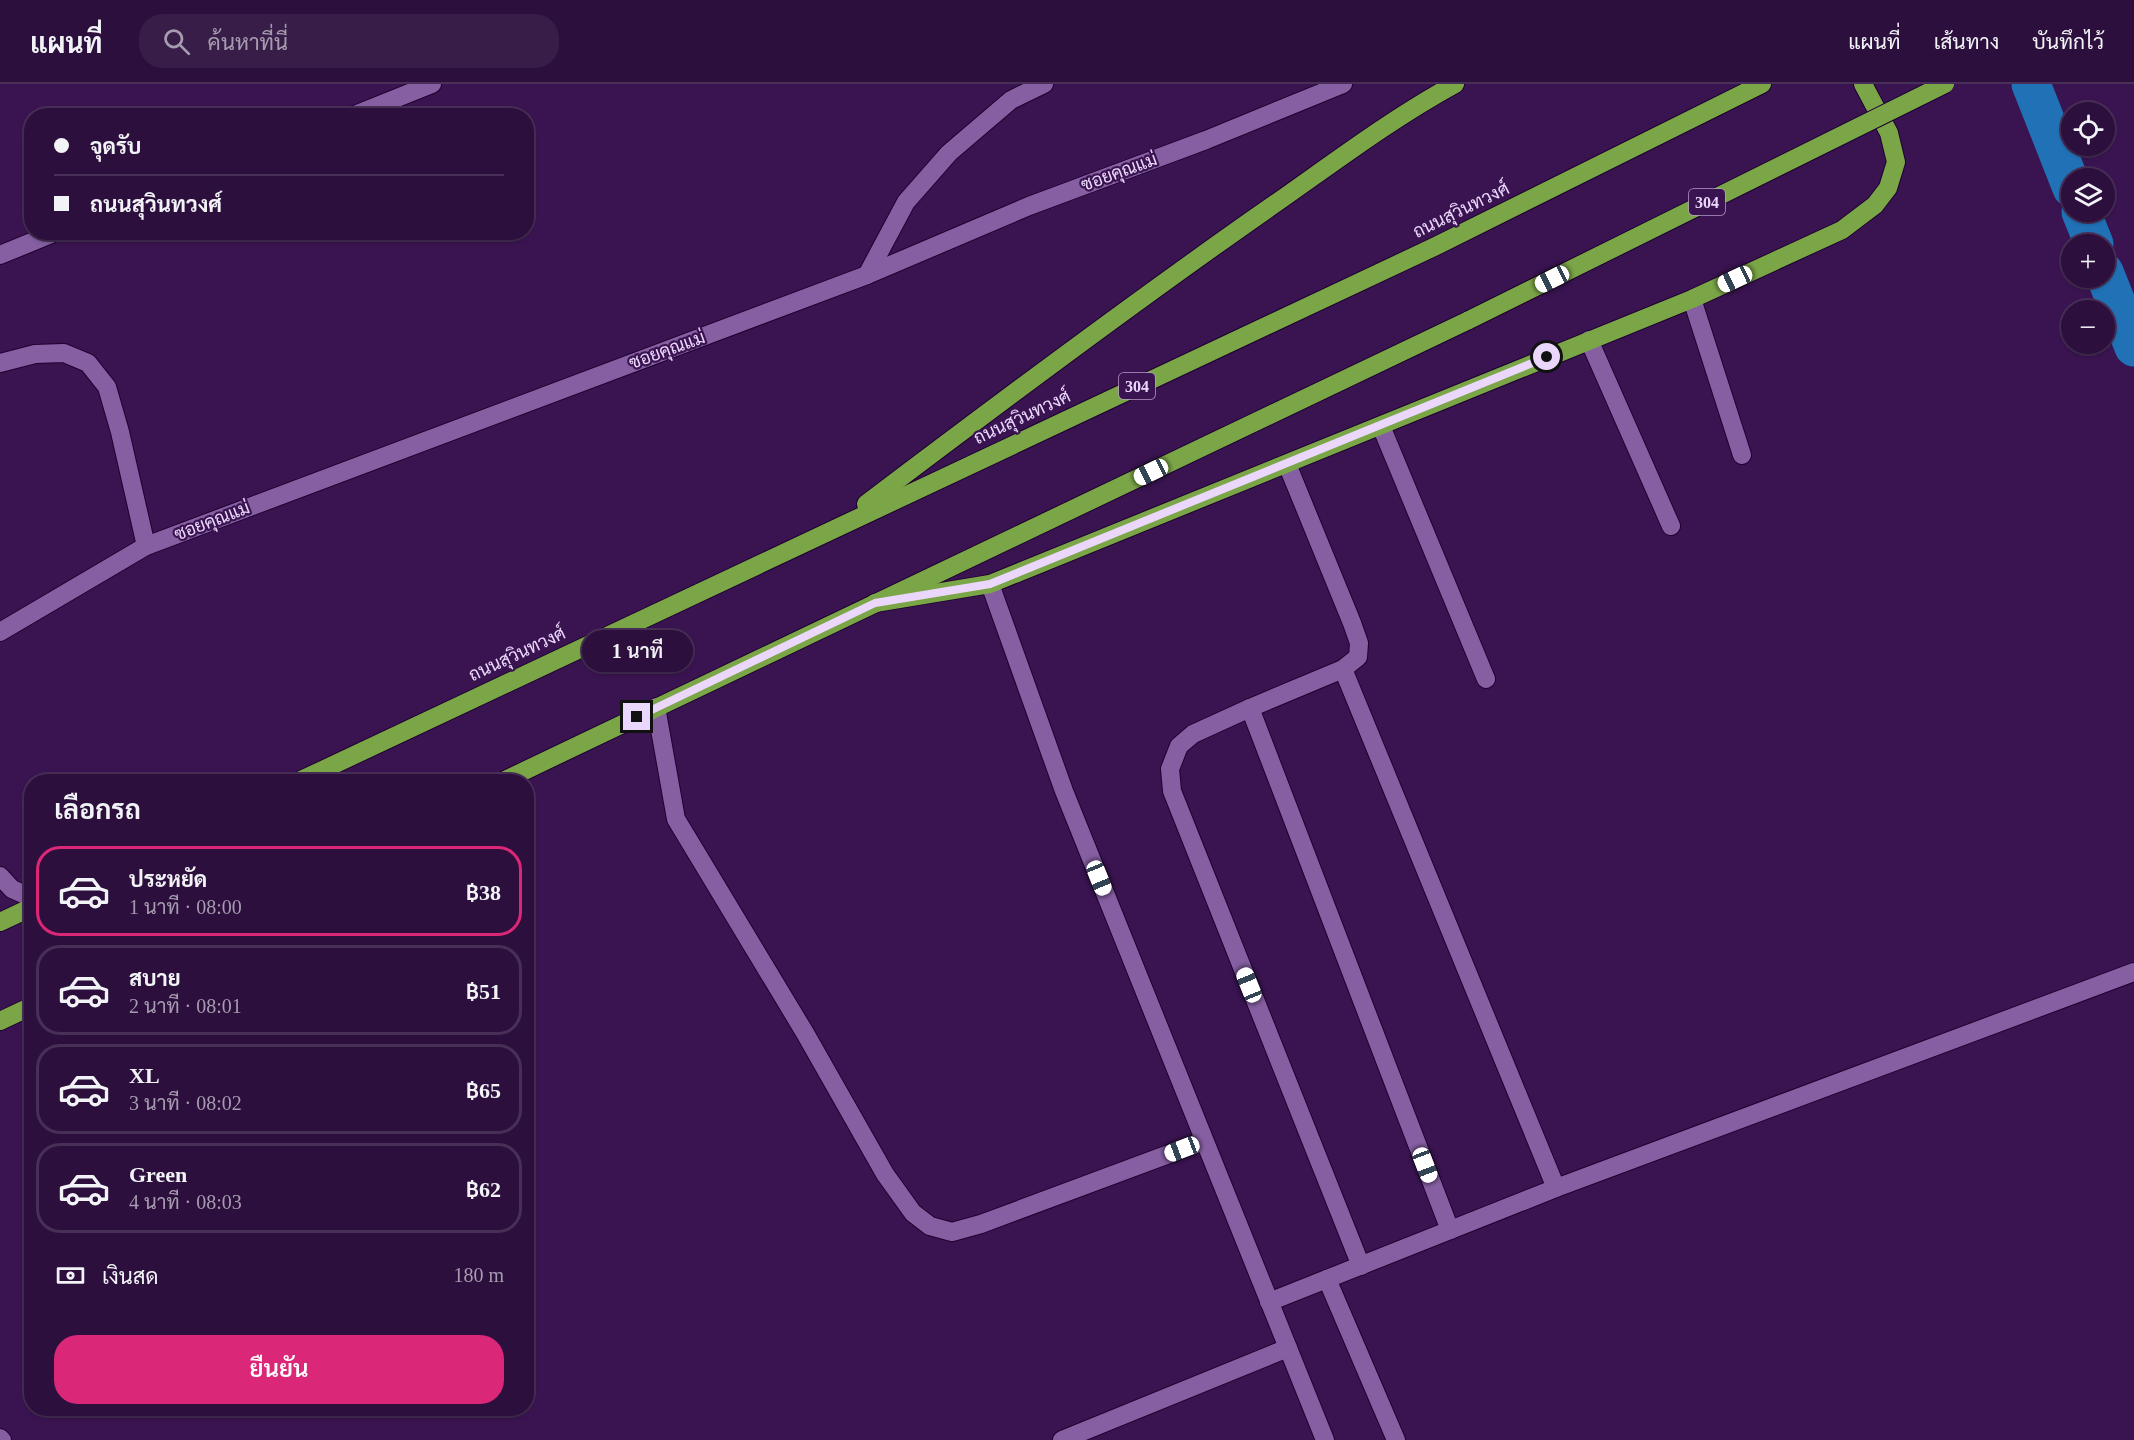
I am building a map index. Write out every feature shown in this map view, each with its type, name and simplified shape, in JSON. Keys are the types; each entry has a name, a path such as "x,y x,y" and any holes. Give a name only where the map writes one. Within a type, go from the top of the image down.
{"highway":[{"name":"ถนนสุวินทวงศ์","path":"314,774 838,525 1436,246 1762,84"},
{"path":"875,603 990,584 1692,298 1842,230 1875,205 1888,188 1896,162 1890,133 1863,84"},
{"name":"304","path":"518,774 1469,320 1945,84"},
{"path":"838,525 1052,363 1443,87"},
{"path":"0,922 24,911"},
{"path":"0,1021 24,1010"}],"street":[{"path":"372,108 432,84"},
{"path":"867,275 906,202 949,153 1011,100 1044,84"},
{"name":"ซอยคุณแม่","path":"0,632 146,546 867,275 1029,206 1206,140 1343,84"},
{"path":"0,255 37,240"},
{"path":"1692,298 1742,455"},
{"path":"1589,340 1671,526"},
{"path":"0,363 35,354 64,353 88,363 107,387 120,432 146,546"},
{"path":"1381,426 1486,679"},
{"path":"1287,464 1359,644 1358,657 1343,669 1192,734 1179,746 1170,769 1172,791 1360,1266"},
{"path":"990,584 1064,791 1325,1440"},
{"path":"1343,669 1556,1188"},
{"path":"656,707 676,819 805,1033 885,1174 913,1213 930,1226 952,1232 981,1224 1204,1141"},
{"path":"1250,708 1450,1230"},
{"path":"0,876 12,890 24,895"},
{"path":"1269,1302 1556,1188 2134,972"},
{"path":"1328,1279 1396,1440"},
{"path":"1062,1440 1288,1348"}],"waterway":[{"path":"2031,84 2064,168"},
{"path":"2085,222 2090,234"},
{"path":"2110,288 2134,347"}],"route":[{"path":"637,717 875,603 990,584 1547,357"}]}
